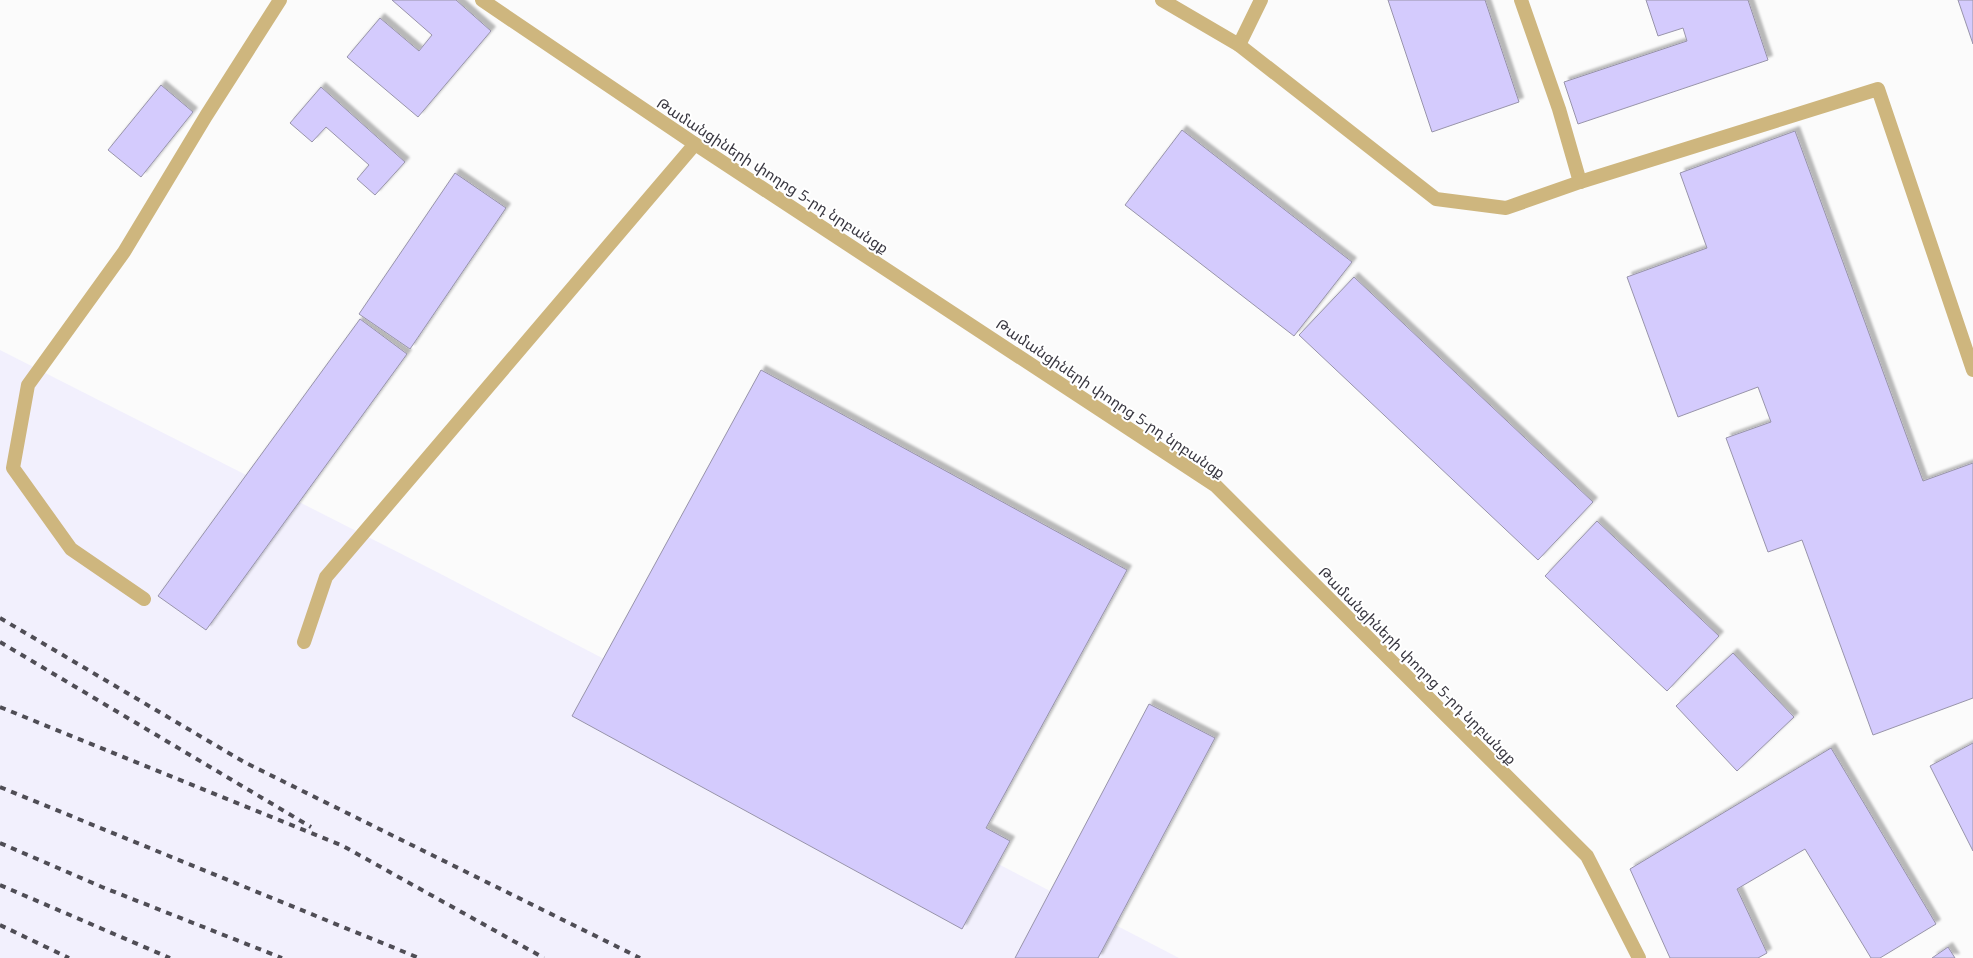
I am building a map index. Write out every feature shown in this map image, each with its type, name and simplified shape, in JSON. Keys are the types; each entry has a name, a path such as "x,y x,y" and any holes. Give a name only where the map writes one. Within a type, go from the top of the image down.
{"lane":[{"path":"144,600 71,549 13,468 28,385 124,252 206,116 280,0"},
{"name":"Թամանցիների փողոց 5-րդ նրբանցք","path":"482,0 695,144 1216,486 1587,856 1639,958"},
{"path":"1162,0 1239,45 1436,199 1506,208 1580,182 1878,89 1973,370"},
{"path":"1239,45 1262,0"},
{"path":"1521,0 1558,109 1580,182"},
{"path":"304,642 326,577 695,144"}],"shaded area":[{"path":"0,350 435,571 1179,958 0,958"}],"building":[{"path":"392,0 456,0 491,31 418,117 347,57 380,18 419,51 432,35"},
{"path":"1388,0 1485,0 1519,102 1432,132"},
{"path":"1646,0 1748,0 1768,60 1578,124 1564,82 1687,41 1683,28 1658,36"},
{"path":"1958,0 1973,0 1973,44"},
{"path":"161,85 193,112 141,177 108,150"},
{"path":"321,87 405,162 375,195 357,179 369,165 326,127 312,142 290,123"},
{"path":"1182,130 1352,262 1294,336 1125,205"},
{"path":"1795,131 1923,481 1973,463 1973,698 1873,735 1802,540 1768,552 1726,438 1771,422 1758,387 1678,417 1627,277 1707,248 1680,173"},
{"path":"455,173 506,208 410,349 359,314"},
{"path":"1354,277 1593,502 1538,560 1299,335"},
{"path":"360,319 407,354 206,630 158,596"},
{"path":"761,370 1127,570 986,828 1010,841 962,929 572,716"},
{"path":"1597,521 1719,636 1667,691 1545,576"},
{"path":"1733,653 1794,717 1737,771 1676,706"},
{"path":"1149,704 1215,738 1098,958 1015,958"},
{"path":"1973,743 1973,851 1930,766"},
{"path":"1831,748 1936,924 1880,958 1871,958 1805,849 1737,889 1767,953 1758,958 1670,958 1630,869"},
{"path":"1948,947 1955,958 1932,958"}],"railway":[{"path":"0,618 244,762 640,958"},
{"path":"0,642 311,827"},
{"path":"0,707 343,846 544,958"},
{"path":"0,787 419,958"},
{"path":"0,843 102,887 282,958"},
{"path":"0,885 170,958"},
{"path":"0,925 69,958"}]}
